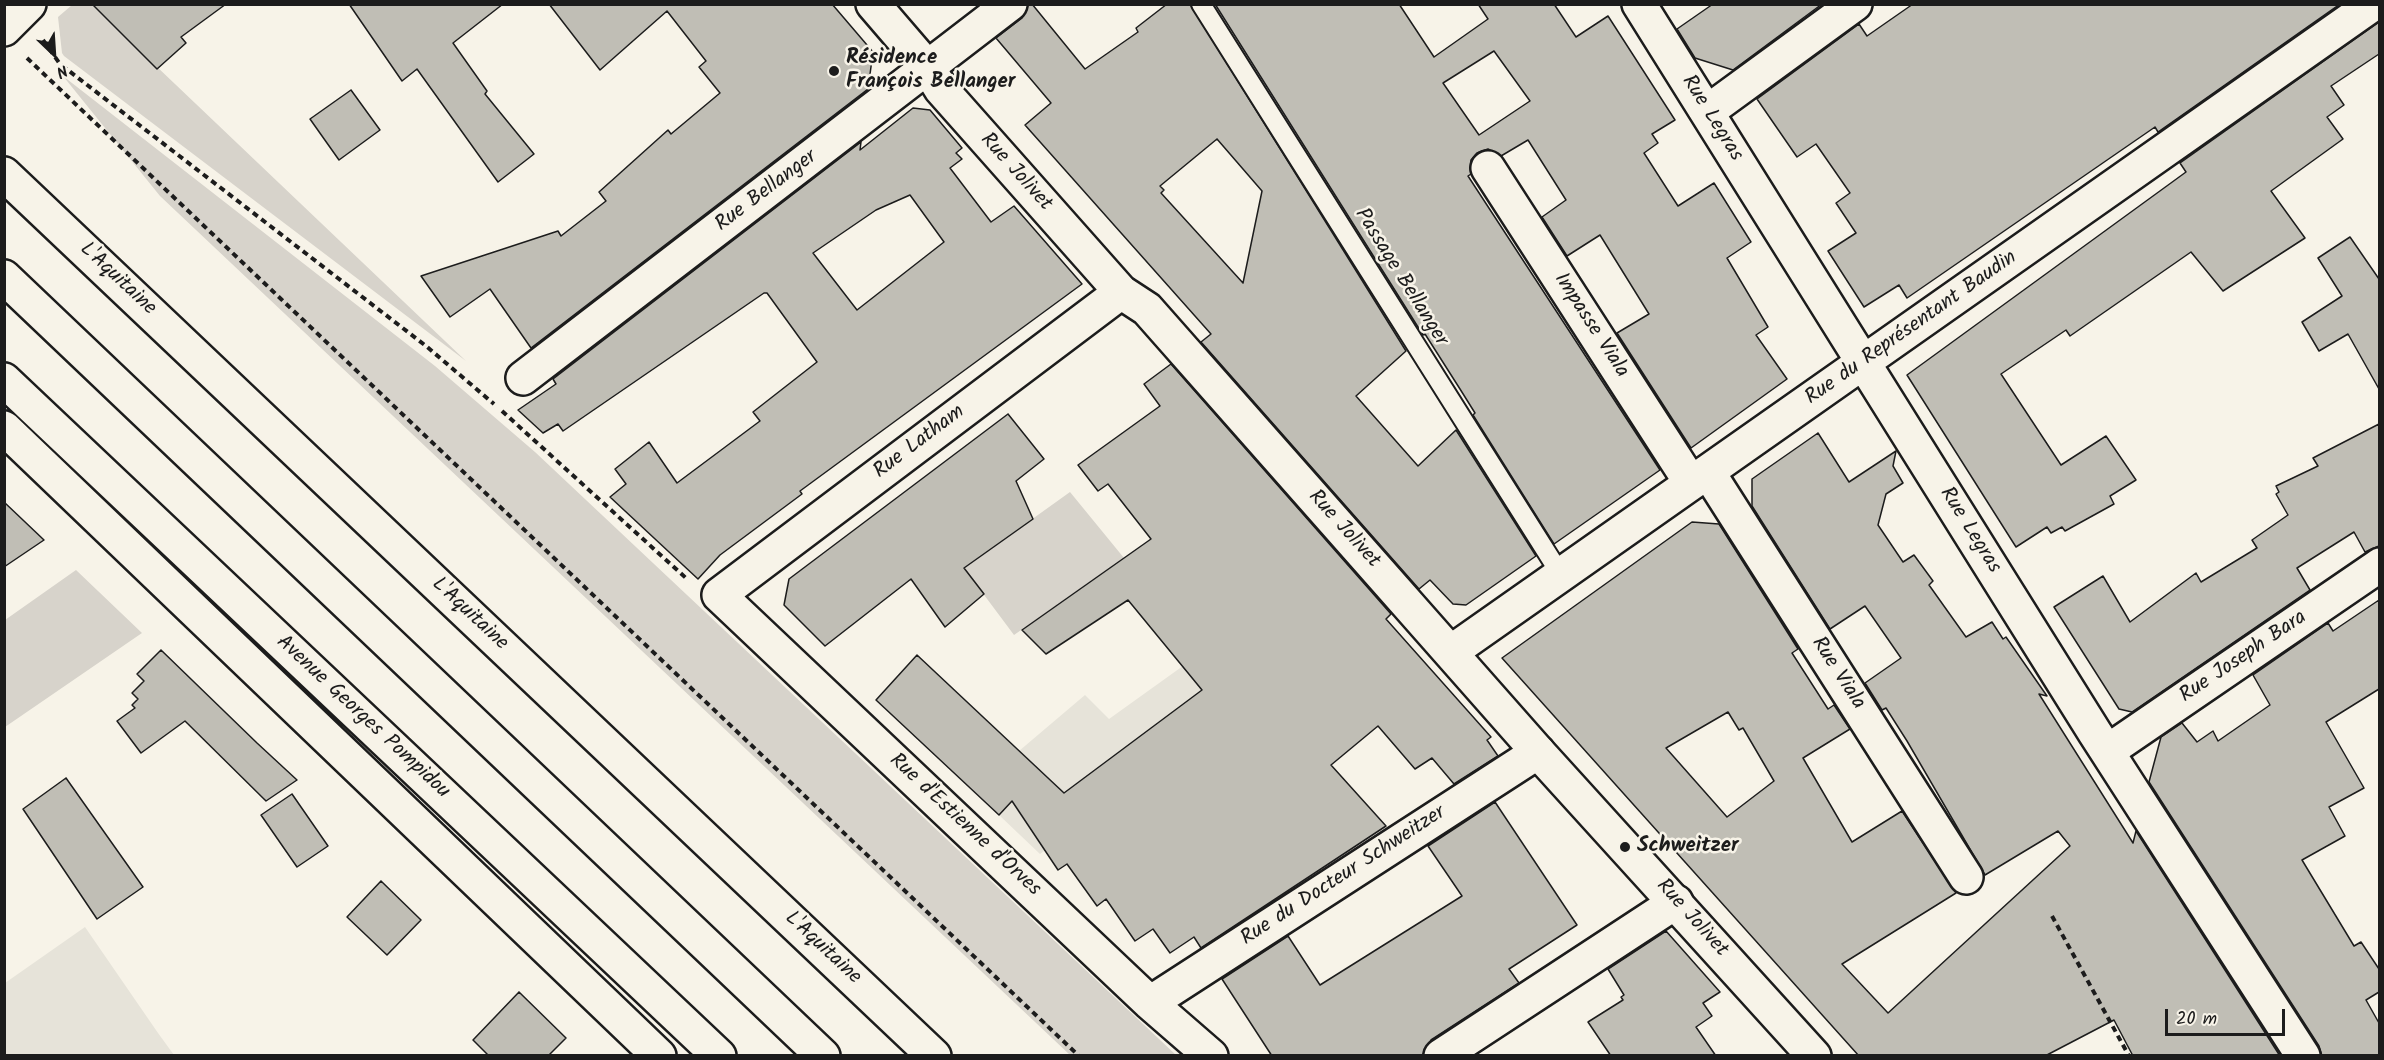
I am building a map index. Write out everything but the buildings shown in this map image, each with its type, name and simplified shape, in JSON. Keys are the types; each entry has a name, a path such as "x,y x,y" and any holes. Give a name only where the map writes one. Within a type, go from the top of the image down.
{"main road":[{"name":"Rue Jolivet","path":"873,4 928,68 940,89 1121,292 1147,309 1538,752 1814,1056"},
{"name":"Rue Bellanger","path":"523,378 1010,4"},
{"name":"Rue Legras","path":"1639,4 2095,733 2109,751 2303,1056"},
{"path":"1707,112 1856,4"},
{"name":"Rue du Représentant Baudin","path":"1451,652 2373,4"},
{"name":"Impasse Viala","path":"1488,168 1700,478"},
{"name":"L'Aquitaine","path":"4,174 934,1056"},
{"path":"4,277 823,1056"},
{"name":"Rue Latham","path":"719,595 1121,292"},
{"name":"Avenue Georges Pompidou","path":"4,380 719,1056"},
{"name":"Avenue Georges Pompidou","path":"4,428 659,1056"},
{"name":"Rue Viala","path":"1700,478 1966,877"},
{"name":"Rue Joseph Bara","path":"2109,751 2379,565"},
{"name":"Rue d'Estienne d'Orves","path":"719,595 1150,1003 1210,1056"},
{"name":"Rue du Docteur Schweitzer","path":"1150,1003 1538,752"},
{"path":"1441,1056 1676,902"}],"lane":[{"name":"Passage Bellanger","path":"1202,4 1561,575"}],"path":[{"path":"19,20 60,64 472,384 696,588 719,595"},
{"path":"19,20 96,120 273,292 1079,1056"},
{"path":"2052,916 2129,1056"}],"shaded area":[{"path":"72,5 92,5 466,361 64,56 58,17"},
{"path":"63,76 435,366 535,452 1176,1055 1070,1055 160,196"},
{"path":"1070,492 1124,558 1014,635 964,568"},
{"path":"76,570 142,633 5,727 5,620"},
{"path":"1201,653 1241,704 1040,854 999,815 1038,770 1019,751 1085,695 1109,719"},
{"path":"85,927 174,1055 5,1055 5,983"}],"place":[{"name":"Résidence François Bellanger","path":"834,71"},
{"name":"Schweitzer","path":"1625,847"}]}
